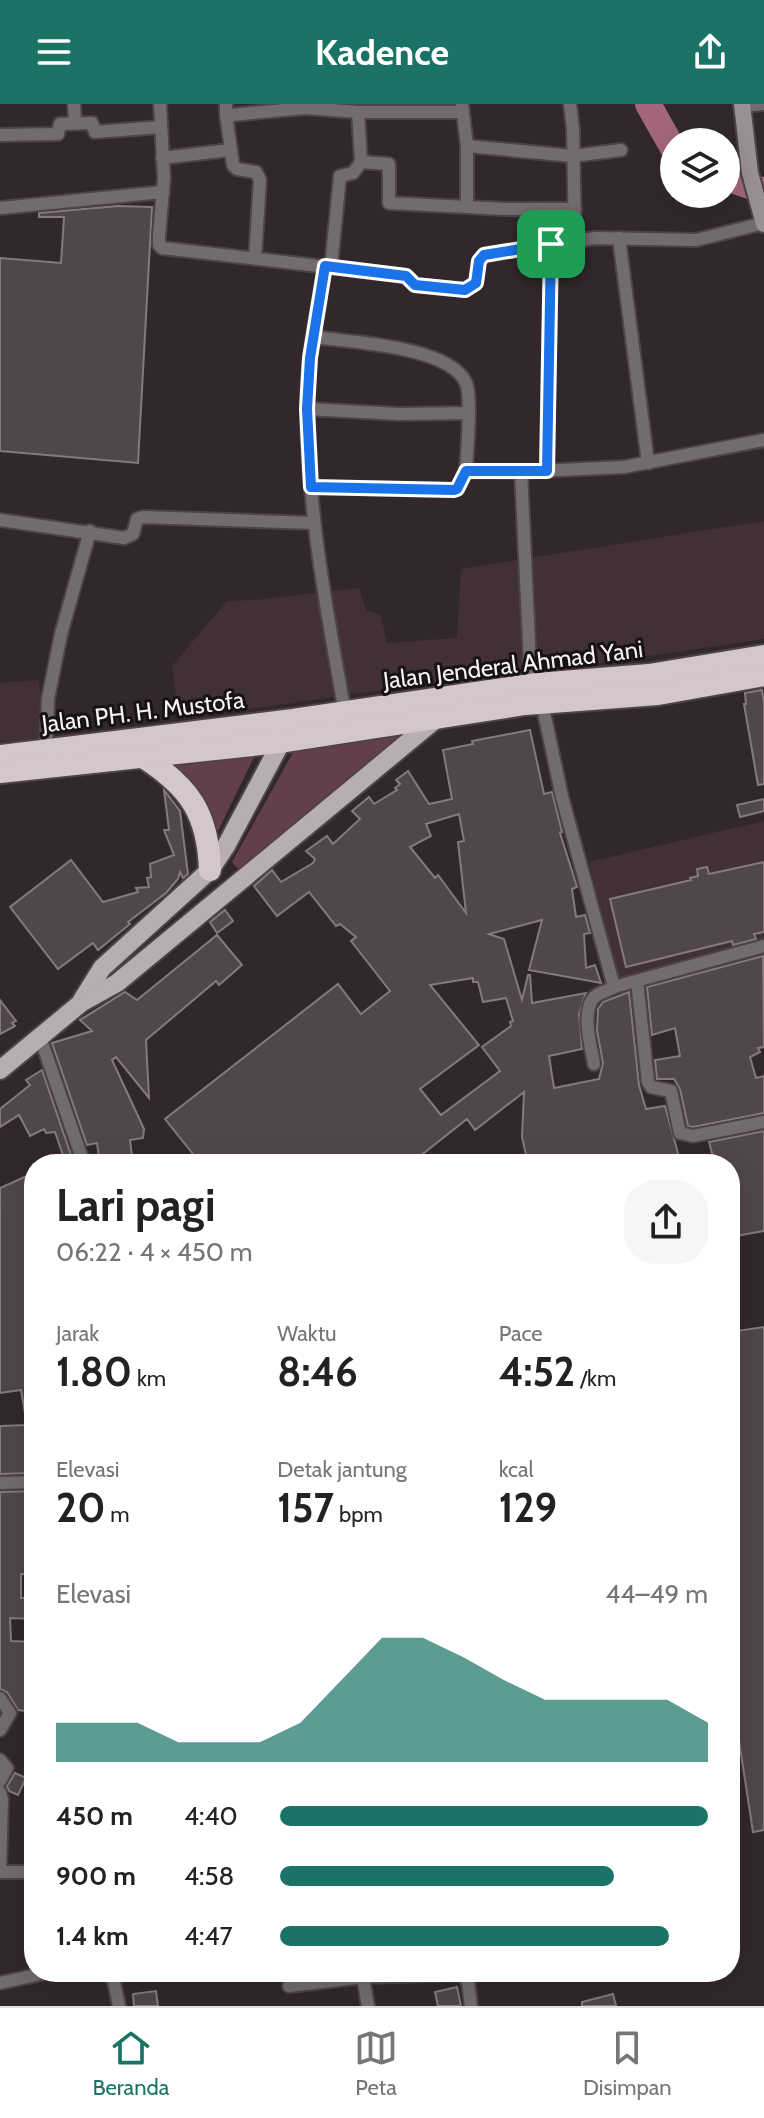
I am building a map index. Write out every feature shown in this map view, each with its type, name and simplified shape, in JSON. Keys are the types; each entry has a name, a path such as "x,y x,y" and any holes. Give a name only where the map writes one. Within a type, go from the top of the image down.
{"highway":[{"name":"Jalan Jenderal Ahmad Yani","path":"293,720 536,694 764,656"},
{"name":"Jalan Jenderal Ahmad Yani","path":"280,742 436,719 536,694 658,694 764,675"},
{"name":"Jalan PH. H. Mustofa","path":"0,756 293,720"},
{"name":"Jalan PH. H. Mustofa","path":"0,772 280,742"},
{"path":"143,757 171,777 195,804 207,833 210,870"}],"main road":[{"name":"Jalan Jenderal Ahmad Yani","path":"0,1070 81,1003 117,983 436,719"},
{"name":"Jalan Jenderal Ahmad Yani","path":"81,1003 102,968 210,870 293,720"},
{"path":"210,870 226,890"}],"street":[{"path":"74,104 75,122"},
{"path":"160,104 163,192 160,247 406,276 415,285 465,290 476,283 479,261 484,255 575,240 696,240 764,224 750,173 742,105 764,104"},
{"path":"570,104 575,240"},
{"path":"255,258 259,175 235,168 226,109 305,108 358,112 462,108 467,146 467,205"},
{"path":"345,713 314,523 307,409 314,337 328,266 340,176 353,173 361,162 358,112"},
{"path":"0,135 58,134 60,124 75,122 92,123 95,132 161,127"},
{"path":"467,146 573,156 621,150"},
{"path":"162,158 230,150"},
{"path":"361,162 389,164 389,203 575,209"},
{"path":"0,208 163,192"},
{"path":"619,238 648,463"},
{"path":"547,471 551,244"},
{"path":"311,487 454,490 466,471 467,388 459,373 435,357 314,337"},
{"path":"307,409 400,414 467,413"},
{"path":"466,471 624,467 764,440"},
{"path":"521,472 536,694 614,987"},
{"path":"0,520 128,537 133,534 137,519 143,517 314,523"},
{"path":"46,750 48,699 61,634 90,531"},
{"path":"594,1064 587,1016 592,1000 614,987 764,946"},
{"path":"637,981 648,1082 651,1087 671,1091 680,1133 693,1136 764,1122"},
{"path":"40,1037 81,1154"},
{"path":"0,1483 24,1482"},
{"path":"0,1698 10,1713 0,1730"},
{"path":"0,1760 7,1766 0,1781"},
{"path":"0,1792 0,1872 24,1872"},
{"path":"0,1983 24,1978"},
{"path":"114,1982 119,2006"},
{"path":"289,1986 317,1982"},
{"path":"362,1982 368,2006"},
{"path":"468,1982 471,2006"}],"shaded area":[{"path":"764,521 764,639 485,680 389,689 179,719 172,666 227,601 359,588 366,611 380,614 387,643 457,638 461,569"},
{"path":"39,680 43,739 0,742 0,683"},
{"path":"399,736 239,870 232,862 295,749"},
{"path":"256,753 217,833 203,802 162,762"},
{"path":"764,821 764,939 618,979 589,862"}],"building":[{"path":"118,206 152,207 138,463 0,451 0,258 61,263 64,217 39,217 39,213"},
{"path":"762,690 764,784 758,785 744,704 745,693"},
{"path":"530,730 544,794 552,792 560,833 577,887 572,889 576,917 585,915 590,933 584,934 586,968 595,965 601,983 529,970 542,920 489,934 504,939 522,1000 528,975 532,1003 586,993 579,1014 582,1049 549,1056 554,1088 599,1079 603,1063 597,1031 598,1009 603,1002 629,992 639,1085 646,1109 665,1106 678,1154 526,1154 522,1137 524,1092 475,1130 467,1119 423,1154 193,1154 165,1119 338,984 361,1014 390,991 351,941 356,937 340,924 336,926 309,892 277,916 254,886 272,870 281,882 313,863 315,859 306,851 327,836 333,844 360,819 352,811 369,797 374,804 397,790 395,788 400,784 396,780 408,771 429,804 452,799 443,750 473,744 472,741","holes":["459,814 464,841 458,842 466,913 438,875 435,878 410,847 431,836 426,824","473,978 473,982 478,982 483,1002 506,998 513,1021 510,1022 511,1026 482,1047 500,1071 441,1115 420,1089 479,1045 430,985"]},
{"path":"164,790 180,811 188,874 183,878 180,872 166,893 98,950 93,943 58,969 10,907 71,860 103,902 138,892 136,888 149,887 150,864 174,855 164,830 169,830"},
{"path":"764,799 764,811 740,817 737,805"},
{"path":"764,862 764,932 754,934 756,939 733,945 732,941 626,967 610,899 691,880 698,876 697,869 707,867 709,874"},
{"path":"225,910 233,921 217,933 210,922"},
{"path":"217,935 242,965 219,985 216,981 146,1040 149,1098 116,1057 112,1060 144,1129 143,1138 130,1140 132,1154 99,1154 97,1143 87,1145 52,1043 92,1031 80,1020 125,992 137,1000"},
{"path":"763,956 764,1047 758,1048 760,1052 750,1057 756,1078 764,1076 764,1113 688,1126 680,1089 674,1079 657,1079 655,1060 680,1056 675,1028 652,1035 647,987"},
{"path":"0,1000 16,1021 12,1023 15,1026 0,1034"},
{"path":"42,1070 71,1154 63,1154 55,1132 46,1133 44,1129 30,1136 19,1115 0,1127 0,1109 30,1085 26,1080"},
{"path":"764,1131 764,1231 740,1235 740,1154 712,1154 709,1142"},
{"path":"24,1177 24,1408 21,1390 0,1393 0,1188"},
{"path":"764,1327 764,1830 753,1832 740,1747 740,1331"},
{"path":"24,1425 24,1473 0,1474 0,1426"},
{"path":"24,1491 21,1598 24,1598 24,1619 10,1618 11,1641 24,1642 24,1711 18,1710 7,1692 0,1689 0,1492"},
{"path":"15,1773 24,1777 18,1795 9,1791 7,1786"},
{"path":"457,1987 461,2006 438,2006 435,1992"},
{"path":"156,1991 158,2006 134,2006 133,1994"},
{"path":"613,1994 616,2006 582,2006 582,2002"}],"waterway":[{"path":"648,104 662,128"},
{"path":"740,183 764,191"}],"route":[{"path":"551,244 547,471 466,471 454,490 311,487 307,409 310,358 325,266 406,276 415,285 465,290 476,283 479,261 484,255 551,244"}]}
